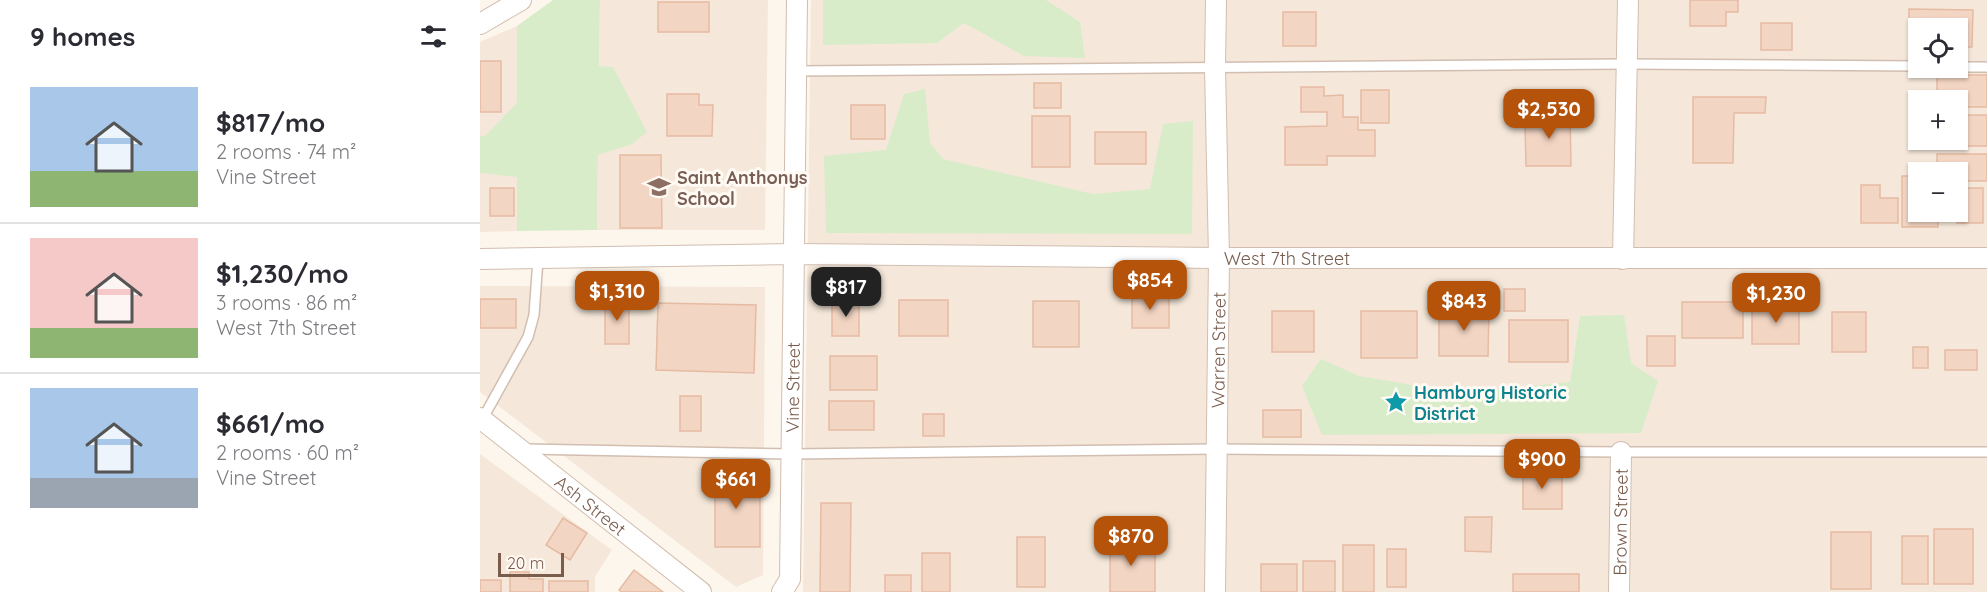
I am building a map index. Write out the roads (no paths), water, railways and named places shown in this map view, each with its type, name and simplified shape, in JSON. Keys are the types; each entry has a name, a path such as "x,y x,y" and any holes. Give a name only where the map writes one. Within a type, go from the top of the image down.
{"street":[{"path":"480,24 521,0"},
{"name":"Vine Street","path":"782,592 790,579 797,0"},
{"name":"Warren Street","path":"1215,592 1219,258 1216,0"},
{"path":"1623,259 1628,0"},
{"name":"West 7th Street","path":"480,258 794,254 1219,258 1987,258"},
{"name":"Ash Street","path":"481,419 701,592"},
{"name":"Brown Street","path":"1619,592 1621,452"}],"lane":[{"path":"796,71 1626,64 1908,66"},
{"path":"1968,67 1987,67"},
{"path":"481,419 528,337 534,315 538,259"},
{"path":"521,449 792,454 1217,449 1987,452"}],"place":[{"name":"Saint Anthonys School","path":"659,187"},
{"name":"Hamburg Historic District","path":"1396,402"}]}
